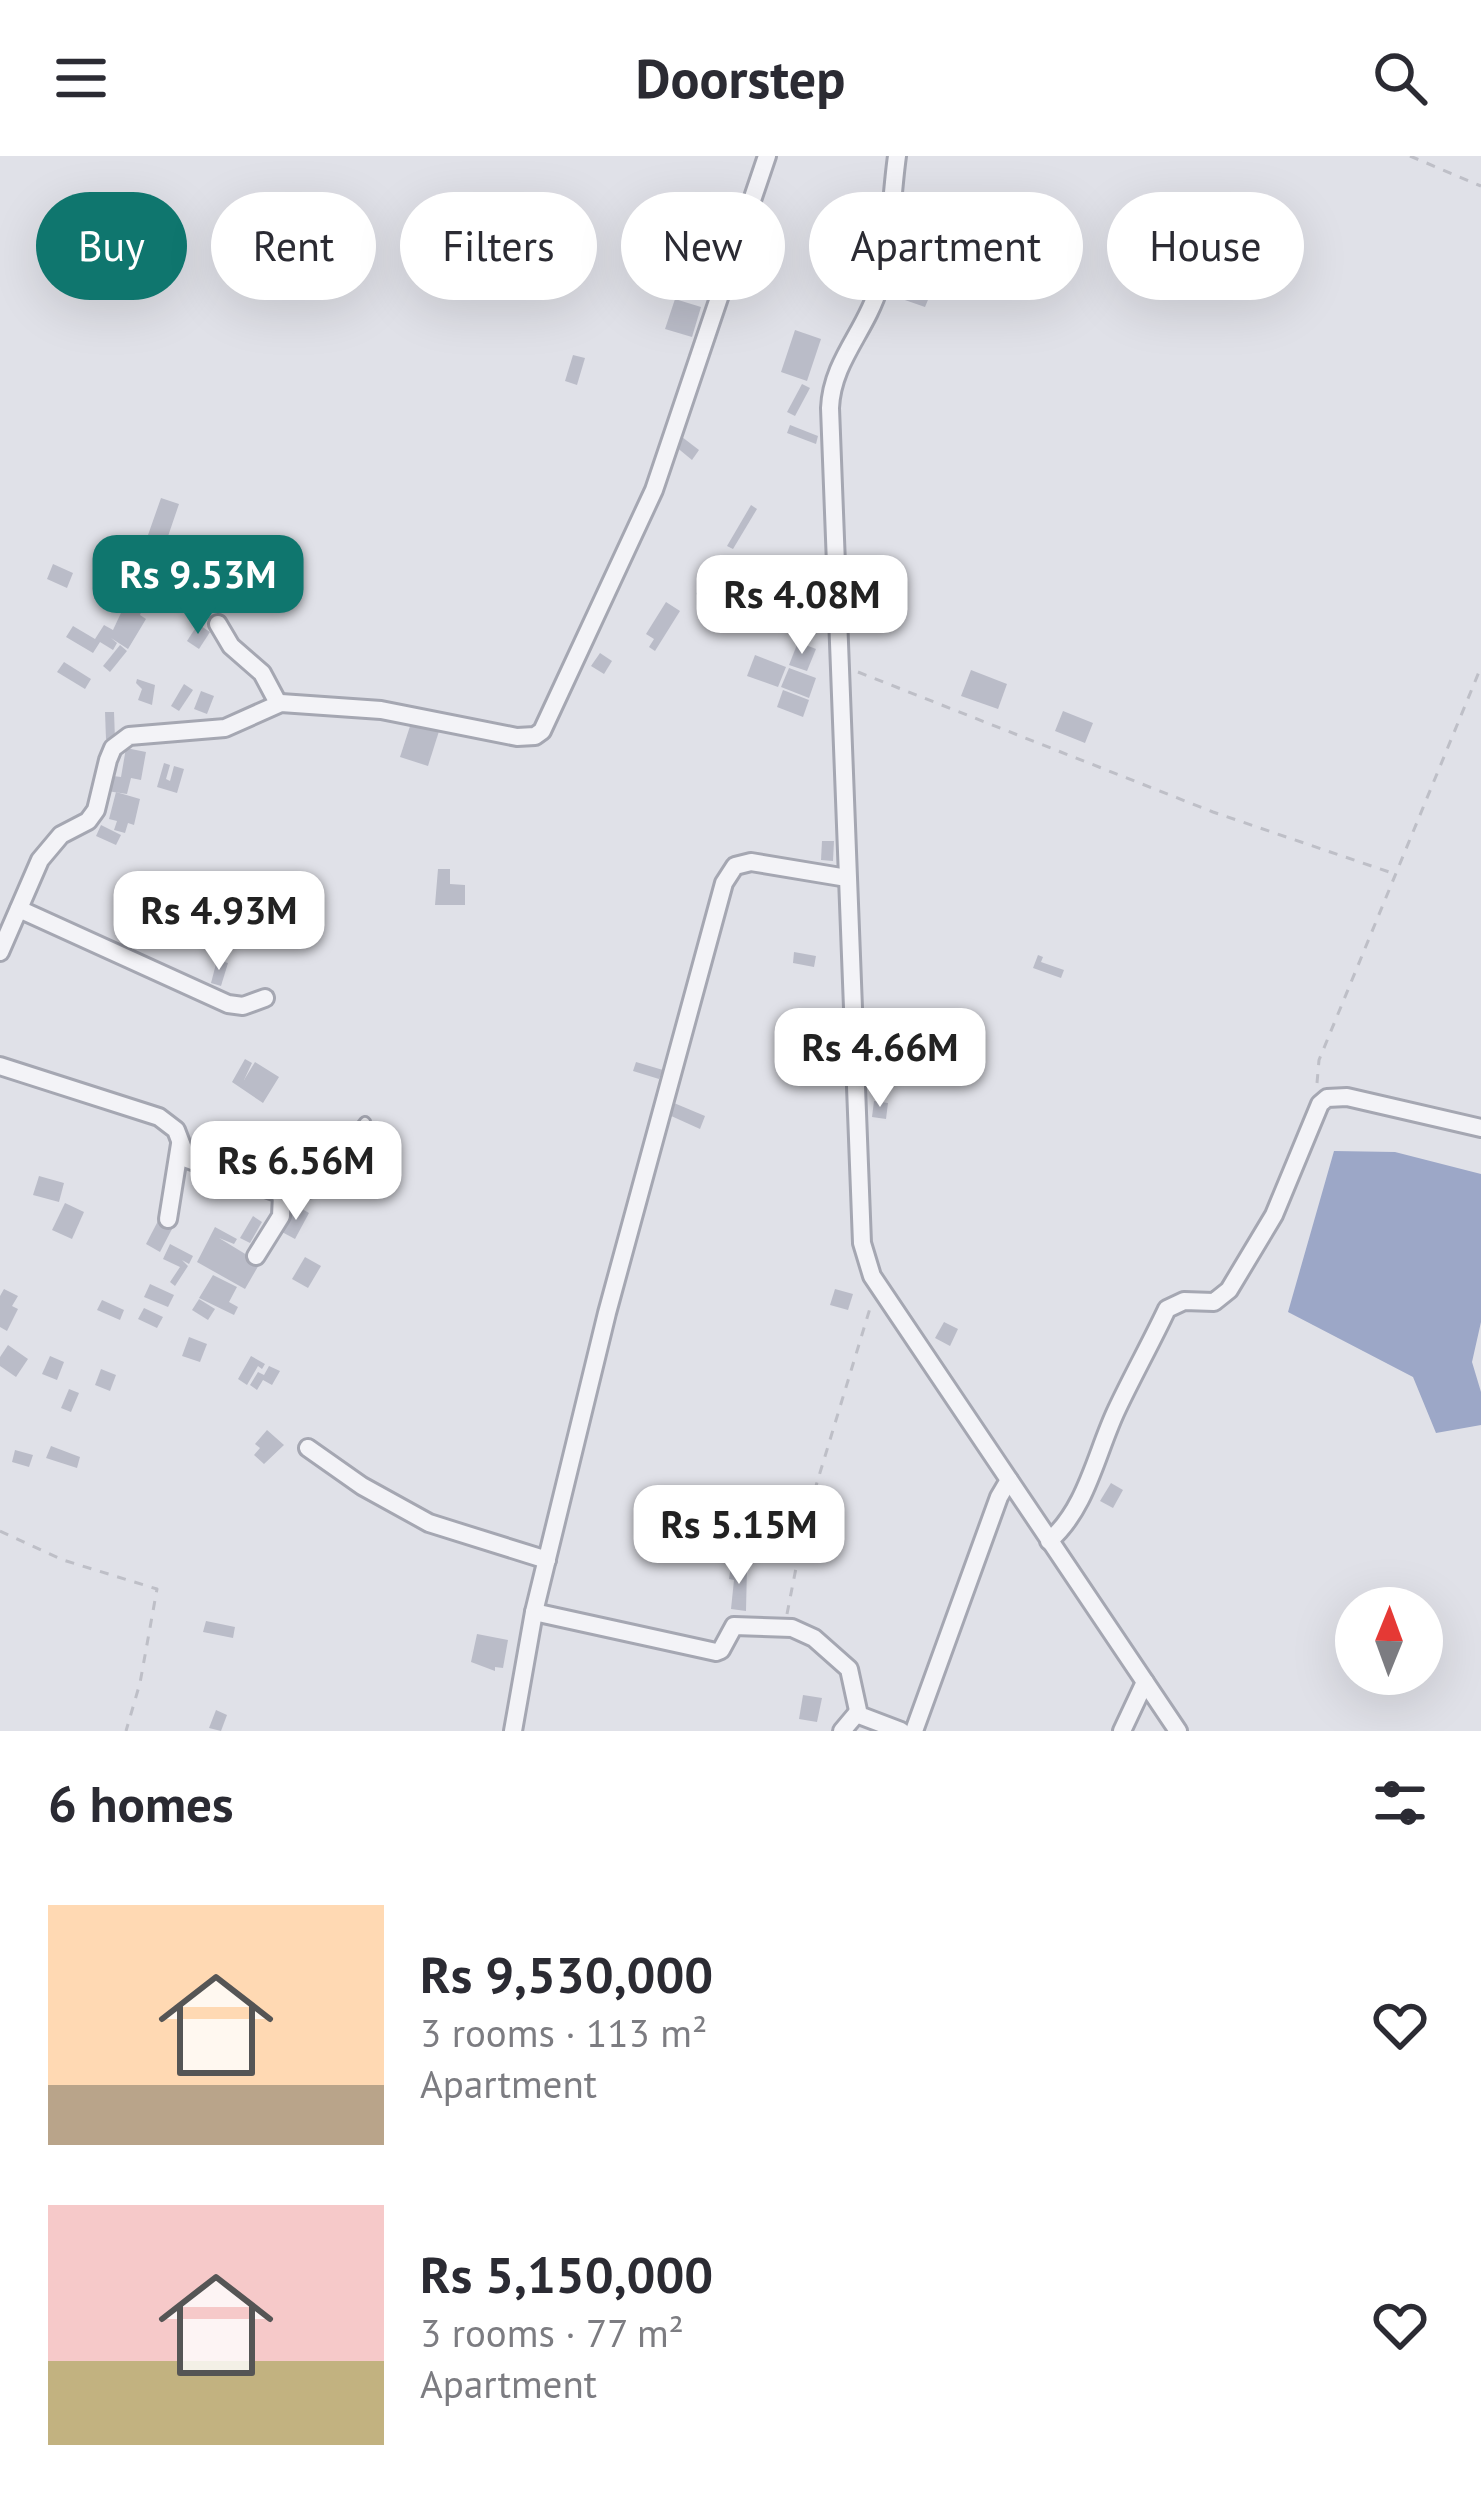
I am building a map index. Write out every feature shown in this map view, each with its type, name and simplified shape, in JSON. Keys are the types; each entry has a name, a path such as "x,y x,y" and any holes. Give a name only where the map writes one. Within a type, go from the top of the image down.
{"street":[{"path":"897,156 880,283 831,386 862,1244 877,1283 1009,1480 1056,1534 1178,1731"},
{"path":"0,952 40,860 51,845 88,821 96,810 107,760 121,740 142,732 225,728 278,703 381,710 518,737 542,731 654,490 767,157"},
{"path":"218,624 231,646 262,673 278,703"},
{"path":"513,1731 534,1612 607,1312 724,883 735,866 752,862 847,878"},
{"path":"19,909 228,1004 243,1006 265,998"},
{"path":"0,1066 159,1117 173,1126 188,1159 284,1196 281,1216 256,1256"},
{"path":"1056,1534 1093,1472 1114,1414 1167,1309 1177,1302 1224,1295 1274,1215 1320,1104 1347,1096 1481,1128"},
{"path":"168,1219 180,1143"},
{"path":"308,1448 429,1523 547,1560"},
{"path":"914,1731 1009,1480"},
{"path":"534,1612 716,1652 722,1650 734,1626 808,1634 849,1669 858,1712 867,1720 901,1731"},
{"path":"1121,1731 1145,1682"},
{"path":"842,1731 858,1712"}],"lane":[{"path":"284,1196 312,1192 365,1122"}],"path":[{"path":"1410,156 1481,186"},
{"path":"1320,1104 1319,1060 1481,667"},
{"path":"841,678 860,672 1213,812 1395,874"},
{"path":"784,1628 805,1522 877,1283"},
{"path":"0,1531 63,1560 157,1588 126,1731"}],"water":[{"path":"1334,1151 1395,1152 1481,1174 1481,1322 1472,1362 1481,1392 1481,1425 1436,1433 1413,1377 1288,1312"}],"building":[{"path":"675,300 701,307 692,337 665,329"},
{"path":"795,330 821,339 807,381 781,372"},
{"path":"573,355 585,358 577,385 565,381"},
{"path":"802,384 810,388 795,416 787,412"},
{"path":"790,425 818,436 816,444 787,433"},
{"path":"682,437 699,450 692,460 675,446"},
{"path":"161,498 179,504 163,551 156,548 152,559 141,555"},
{"path":"751,505 757,509 733,549 727,546"},
{"path":"102,560 119,569 110,584 94,575"},
{"path":"202,561 221,577 215,584 200,572 193,581 183,573 188,566 195,570"},
{"path":"715,561 723,566 704,599 696,594"},
{"path":"53,564 73,573 67,588 47,579"},
{"path":"136,569 157,581 149,596 133,588 150,598 153,593 161,598 154,610 144,604 140,615 146,619 128,649 111,638 117,643 113,650 100,642 93,653 66,637 73,626 95,639 104,625 113,630 128,598 121,594"},
{"path":"666,602 680,611 655,651 649,647 654,639 646,634"},
{"path":"198,624 210,632 199,649 187,641"},
{"path":"798,642 816,649 807,671 789,665"},
{"path":"120,645 127,651 110,672 103,666"},
{"path":"600,653 612,661 604,674 591,666"},
{"path":"755,655 786,667 778,687 747,676"},
{"path":"64,662 91,679 85,689 57,672"},
{"path":"789,668 816,678 809,698 781,687"},
{"path":"971,670 1007,684 998,709 961,696"},
{"path":"137,679 155,685 152,705 138,700 142,689"},
{"path":"184,684 193,690 179,711 171,706"},
{"path":"783,690 809,700 803,717 777,707"},
{"path":"201,691 214,696 207,714 194,709"},
{"path":"1063,711 1093,723 1085,743 1055,731"},
{"path":"105,712 114,712 115,739 106,739"},
{"path":"412,720 440,728 428,766 400,757"},
{"path":"126,748 146,752 141,780 131,778 127,794 107,791 113,776 121,777"},
{"path":"164,763 170,765 166,779 170,781 174,766 184,769 177,793 157,787"},
{"path":"116,792 140,799 134,825 128,823 125,833 114,830 117,821 109,819"},
{"path":"101,825 121,835 116,845 96,836"},
{"path":"822,841 834,841 833,861 821,860"},
{"path":"438,869 450,869 450,884 465,885 465,905 435,905"},
{"path":"182,892 202,900 193,919 174,911"},
{"path":"794,952 816,956 814,967 793,963"},
{"path":"1038,955 1043,957 1041,962 1064,970 1061,978 1033,968"},
{"path":"217,960 228,963 221,986 211,983"},
{"path":"245,1059 252,1063 244,1080 255,1062 279,1077 263,1103 232,1082"},
{"path":"636,1062 663,1070 659,1079 633,1071"},
{"path":"874,1101 888,1103 886,1119 872,1117"},
{"path":"674,1103 705,1116 700,1129 669,1115"},
{"path":"358,1136 378,1150 371,1160 362,1151 357,1158 367,1170 363,1176 341,1161"},
{"path":"310,1143 325,1156 313,1172 297,1159"},
{"path":"243,1155 271,1164 266,1179 238,1170"},
{"path":"39,1176 64,1183 59,1202 33,1195"},
{"path":"65,1203 84,1212 72,1239 52,1230"},
{"path":"297,1206 309,1213 295,1239 282,1232"},
{"path":"253,1216 262,1222 250,1243 240,1238"},
{"path":"158,1221 172,1229 160,1252 146,1244"},
{"path":"215,1227 237,1239 234,1244 219,1238 260,1263 245,1289 197,1262"},
{"path":"170,1244 193,1256 189,1264 182,1260 188,1266 175,1286 170,1282 180,1267 163,1259"},
{"path":"305,1257 321,1266 308,1288 292,1279"},
{"path":"213,1275 237,1287 229,1302 238,1307 234,1315 199,1298"},
{"path":"150,1284 174,1295 168,1307 144,1297"},
{"path":"4,1289 18,1296 12,1306 18,1309 7,1331 0,1327"},
{"path":"835,1289 853,1294 848,1310 830,1305"},
{"path":"199,1299 215,1309 208,1320 192,1310"},
{"path":"102,1300 124,1310 120,1320 97,1310"},
{"path":"144,1308 163,1317 157,1328 138,1319"},
{"path":"944,1322 958,1329 950,1346 935,1338"},
{"path":"189,1337 207,1344 200,1362 182,1356"},
{"path":"8,1345 28,1359 16,1377 0,1366"},
{"path":"50,1356 64,1362 57,1380 42,1374"},
{"path":"251,1356 265,1364 262,1369 258,1366 247,1385 238,1379"},
{"path":"269,1366 280,1371 272,1385 263,1380 257,1390 250,1385 258,1372 264,1375"},
{"path":"101,1369 116,1375 110,1391 95,1385"},
{"path":"69,1389 79,1393 71,1412 61,1408"},
{"path":"267,1430 284,1445 264,1464 254,1455 260,1448 255,1444"},
{"path":"51,1446 80,1457 77,1468 46,1458"},
{"path":"15,1450 33,1455 29,1467 12,1462"},
{"path":"1111,1483 1123,1490 1113,1508 1100,1501"},
{"path":"737,1509 753,1511 749,1550 733,1548"},
{"path":"731,1565 747,1567 746,1611 731,1609"},
{"path":"206,1621 235,1627 233,1638 203,1632"},
{"path":"477,1634 508,1640 503,1668 495,1667 495,1671 471,1662"},
{"path":"803,1695 822,1698 817,1722 799,1719"},
{"path":"216,1710 227,1715 221,1731 209,1728"}]}
